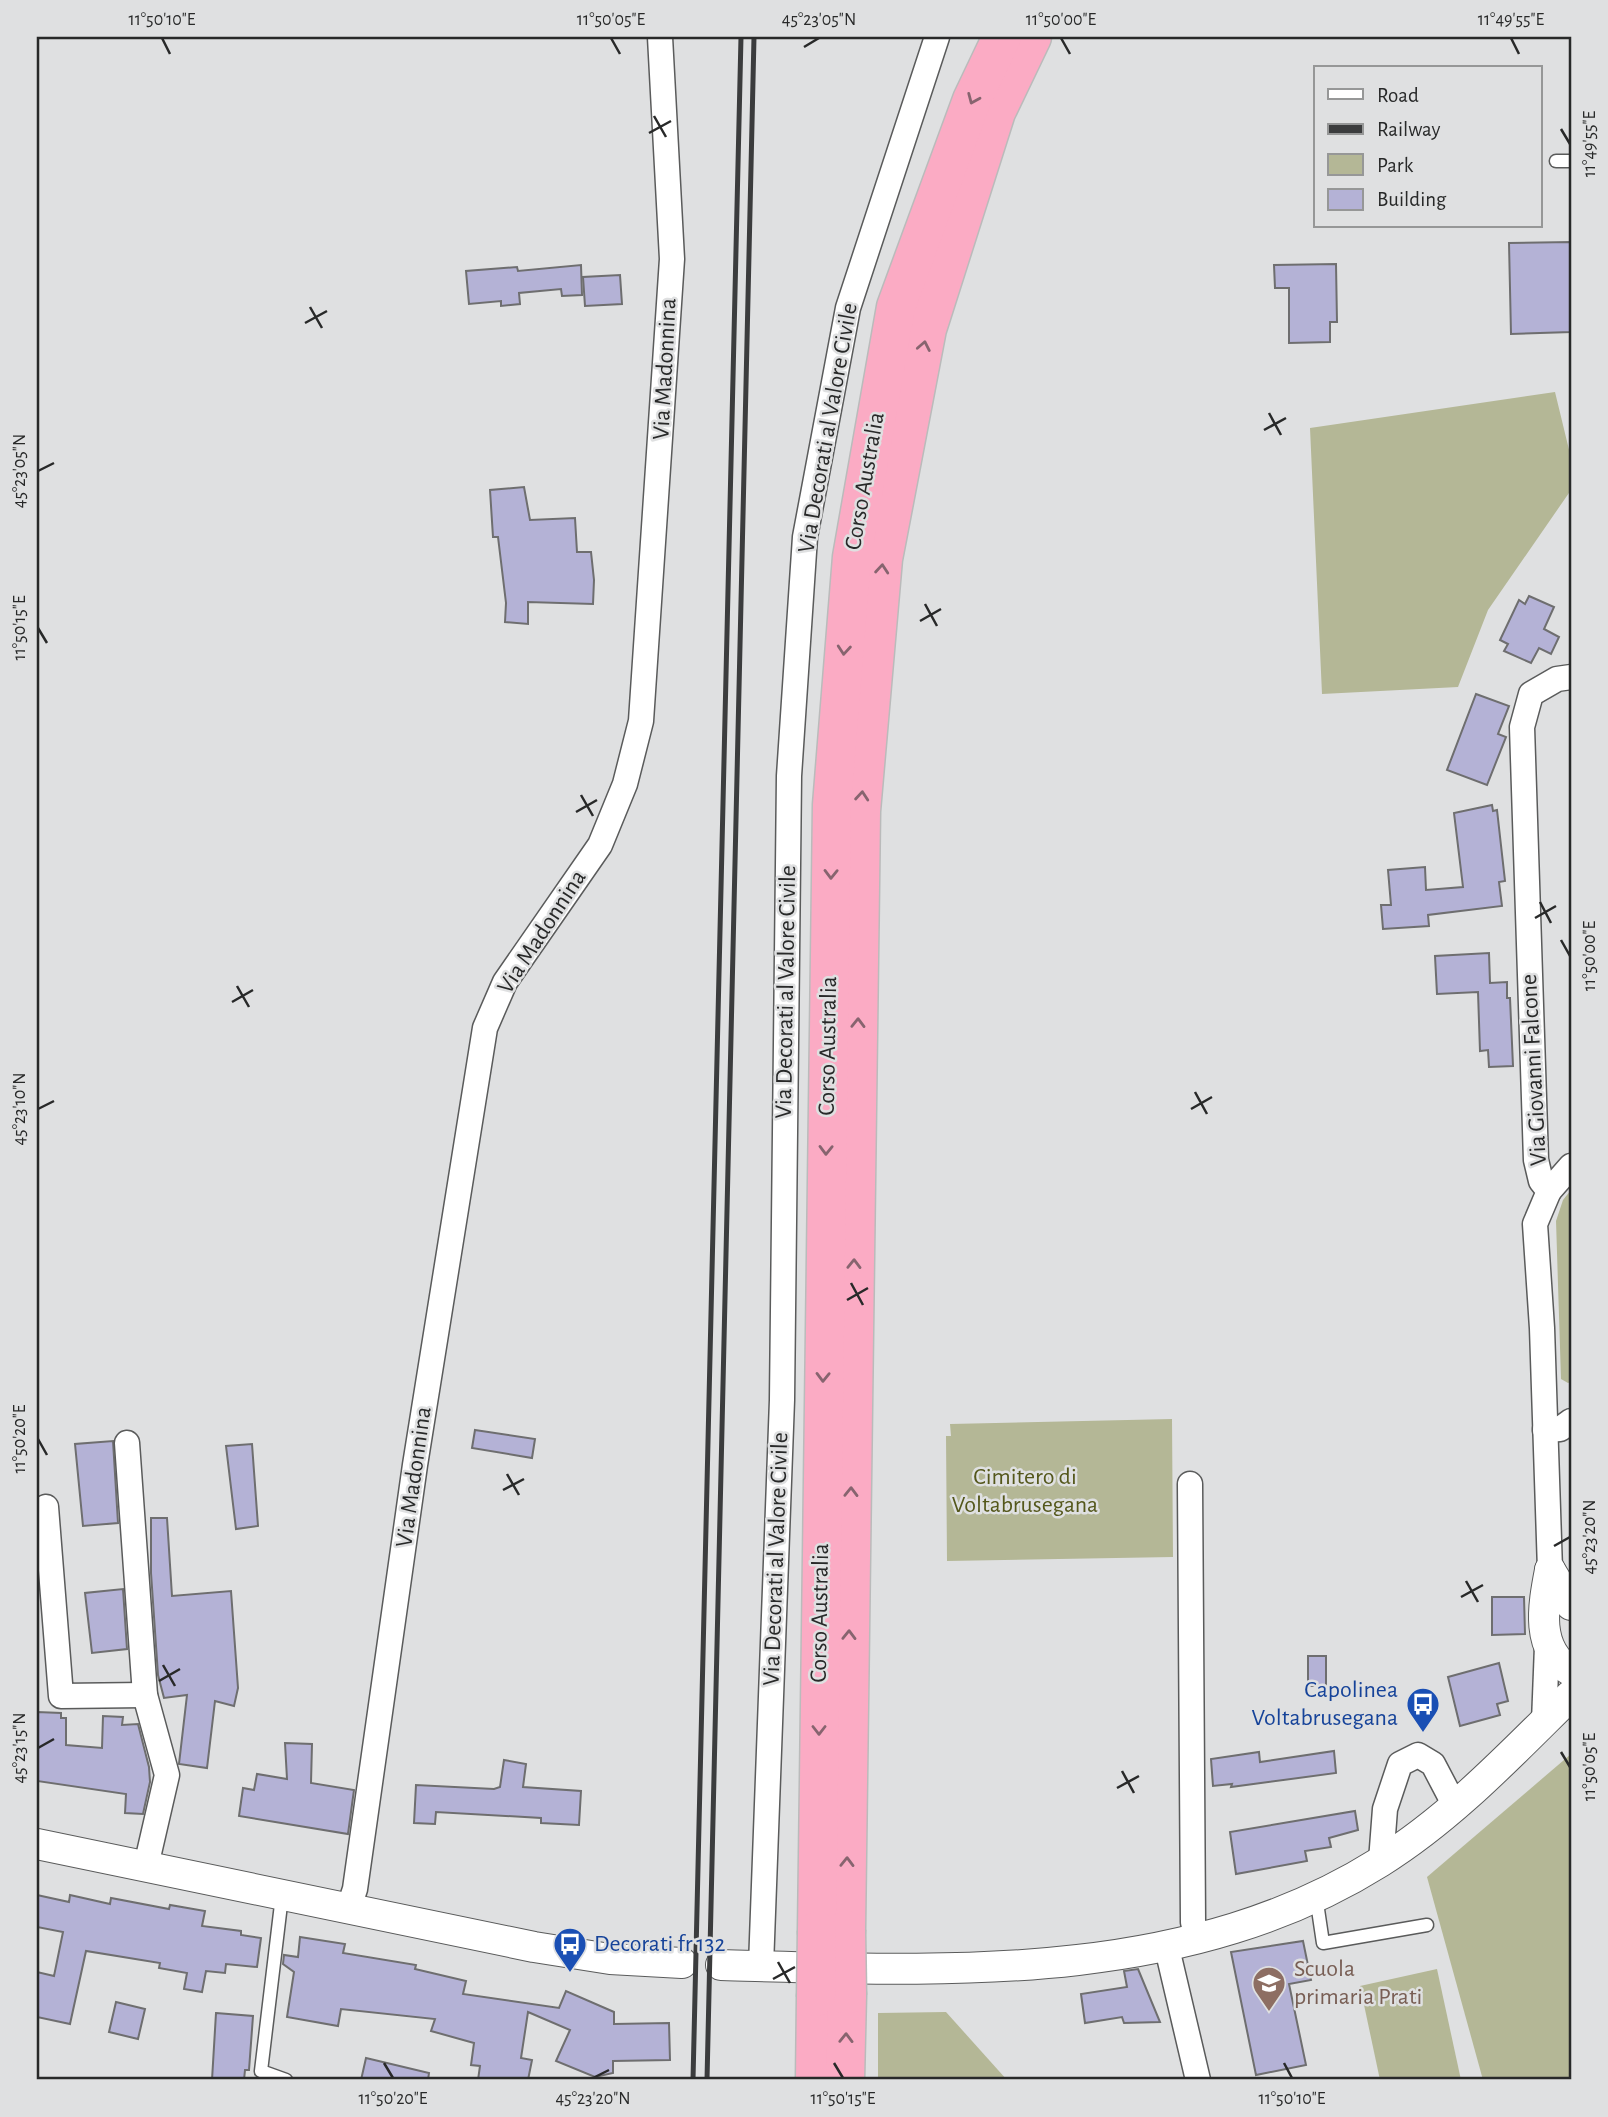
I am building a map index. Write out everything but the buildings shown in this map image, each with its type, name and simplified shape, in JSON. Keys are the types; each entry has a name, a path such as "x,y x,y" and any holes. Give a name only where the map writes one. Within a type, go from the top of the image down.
{"highway":[{"name":"Corso Australia","path":"845,2080 831,1996 831,819 852,557 896,307 972,100 1002,37"},
{"name":"Corso Australia","path":"831,1931 861,811 883,558 927,330 996,112 1032,37"},
{"name":"Corso Australia","path":"815,2080 831,1996"}],"street":[{"name":"Via Madonnina","path":"348,1910 355,1889 415,1465 485,1028 505,982 600,845 625,784 640,721 672,259 660,37"},
{"name":"Via Decorati al Valore Civile","path":"761,1966 782,1400 789,776 805,537 848,308 937,37"},
{"name":"Via Giovanni Falcone","path":"1550,1570 1535,1224 1549,1191 1541,1181 1536,1160 1522,727 1531,694 1558,679 1571,677"},
{"path":"1549,1191 1571,1166"},
{"path":"1545,1430 1560,1429 1571,1421"},
{"path":"127,1443 145,1695 167,1775 146,1866"},
{"path":"1190,1484 1193,1922 1197,1938"},
{"path":"46,1507 61,1696 145,1695"},
{"path":"1550,1570 1571,1605"},
{"path":"1544,1722 1547,1646 1543,1602 1550,1570"},
{"path":"1547,1646 1554,1661 1571,1671"},
{"path":"721,1965 886,1970 998,1967 1126,1954 1197,1938 1265,1918 1316,1896 1381,1861 1455,1806 1571,1695"},
{"path":"1381,1861 1385,1809 1400,1764 1418,1755 1433,1764 1455,1806"},
{"path":"37,1844 534,1947 626,1960 682,1963"},
{"path":"1166,1944 1198,2080"}],"lane":[{"path":"1556,161 1571,161"},
{"path":"282,1896 261,2071 286,2080"},
{"path":"1316,1896 1323,1943 1427,1925"}],"green space":[{"path":"1555,392 1571,458 1571,490 1488,610 1458,687 1322,694 1310,428"},
{"path":"1571,1190 1571,1382 1568,1383 1561,1379 1556,1221 1563,1200"},
{"name":"Cimitero di Voltabrusegana","path":"1172,1419 1173,1557 947,1561 946,1436 951,1436 950,1424"},
{"path":"1571,1754 1571,2080 1483,2080 1427,1877"},
{"path":"1437,1969 1461,2080 1380,2080 1360,1986"},
{"path":"946,2012 1007,2080 878,2080 878,2013"}],"railway":[{"path":"693,2080 741,37"},
{"path":"707,2080 754,37"}],"place":[{"name":"Capolinea Voltabrusegana","path":"1423,1734"},
{"name":"Decorati fr 132","path":"570,1974"},
{"name":"Scuola primaria Prati","path":"1269,2013"}]}
